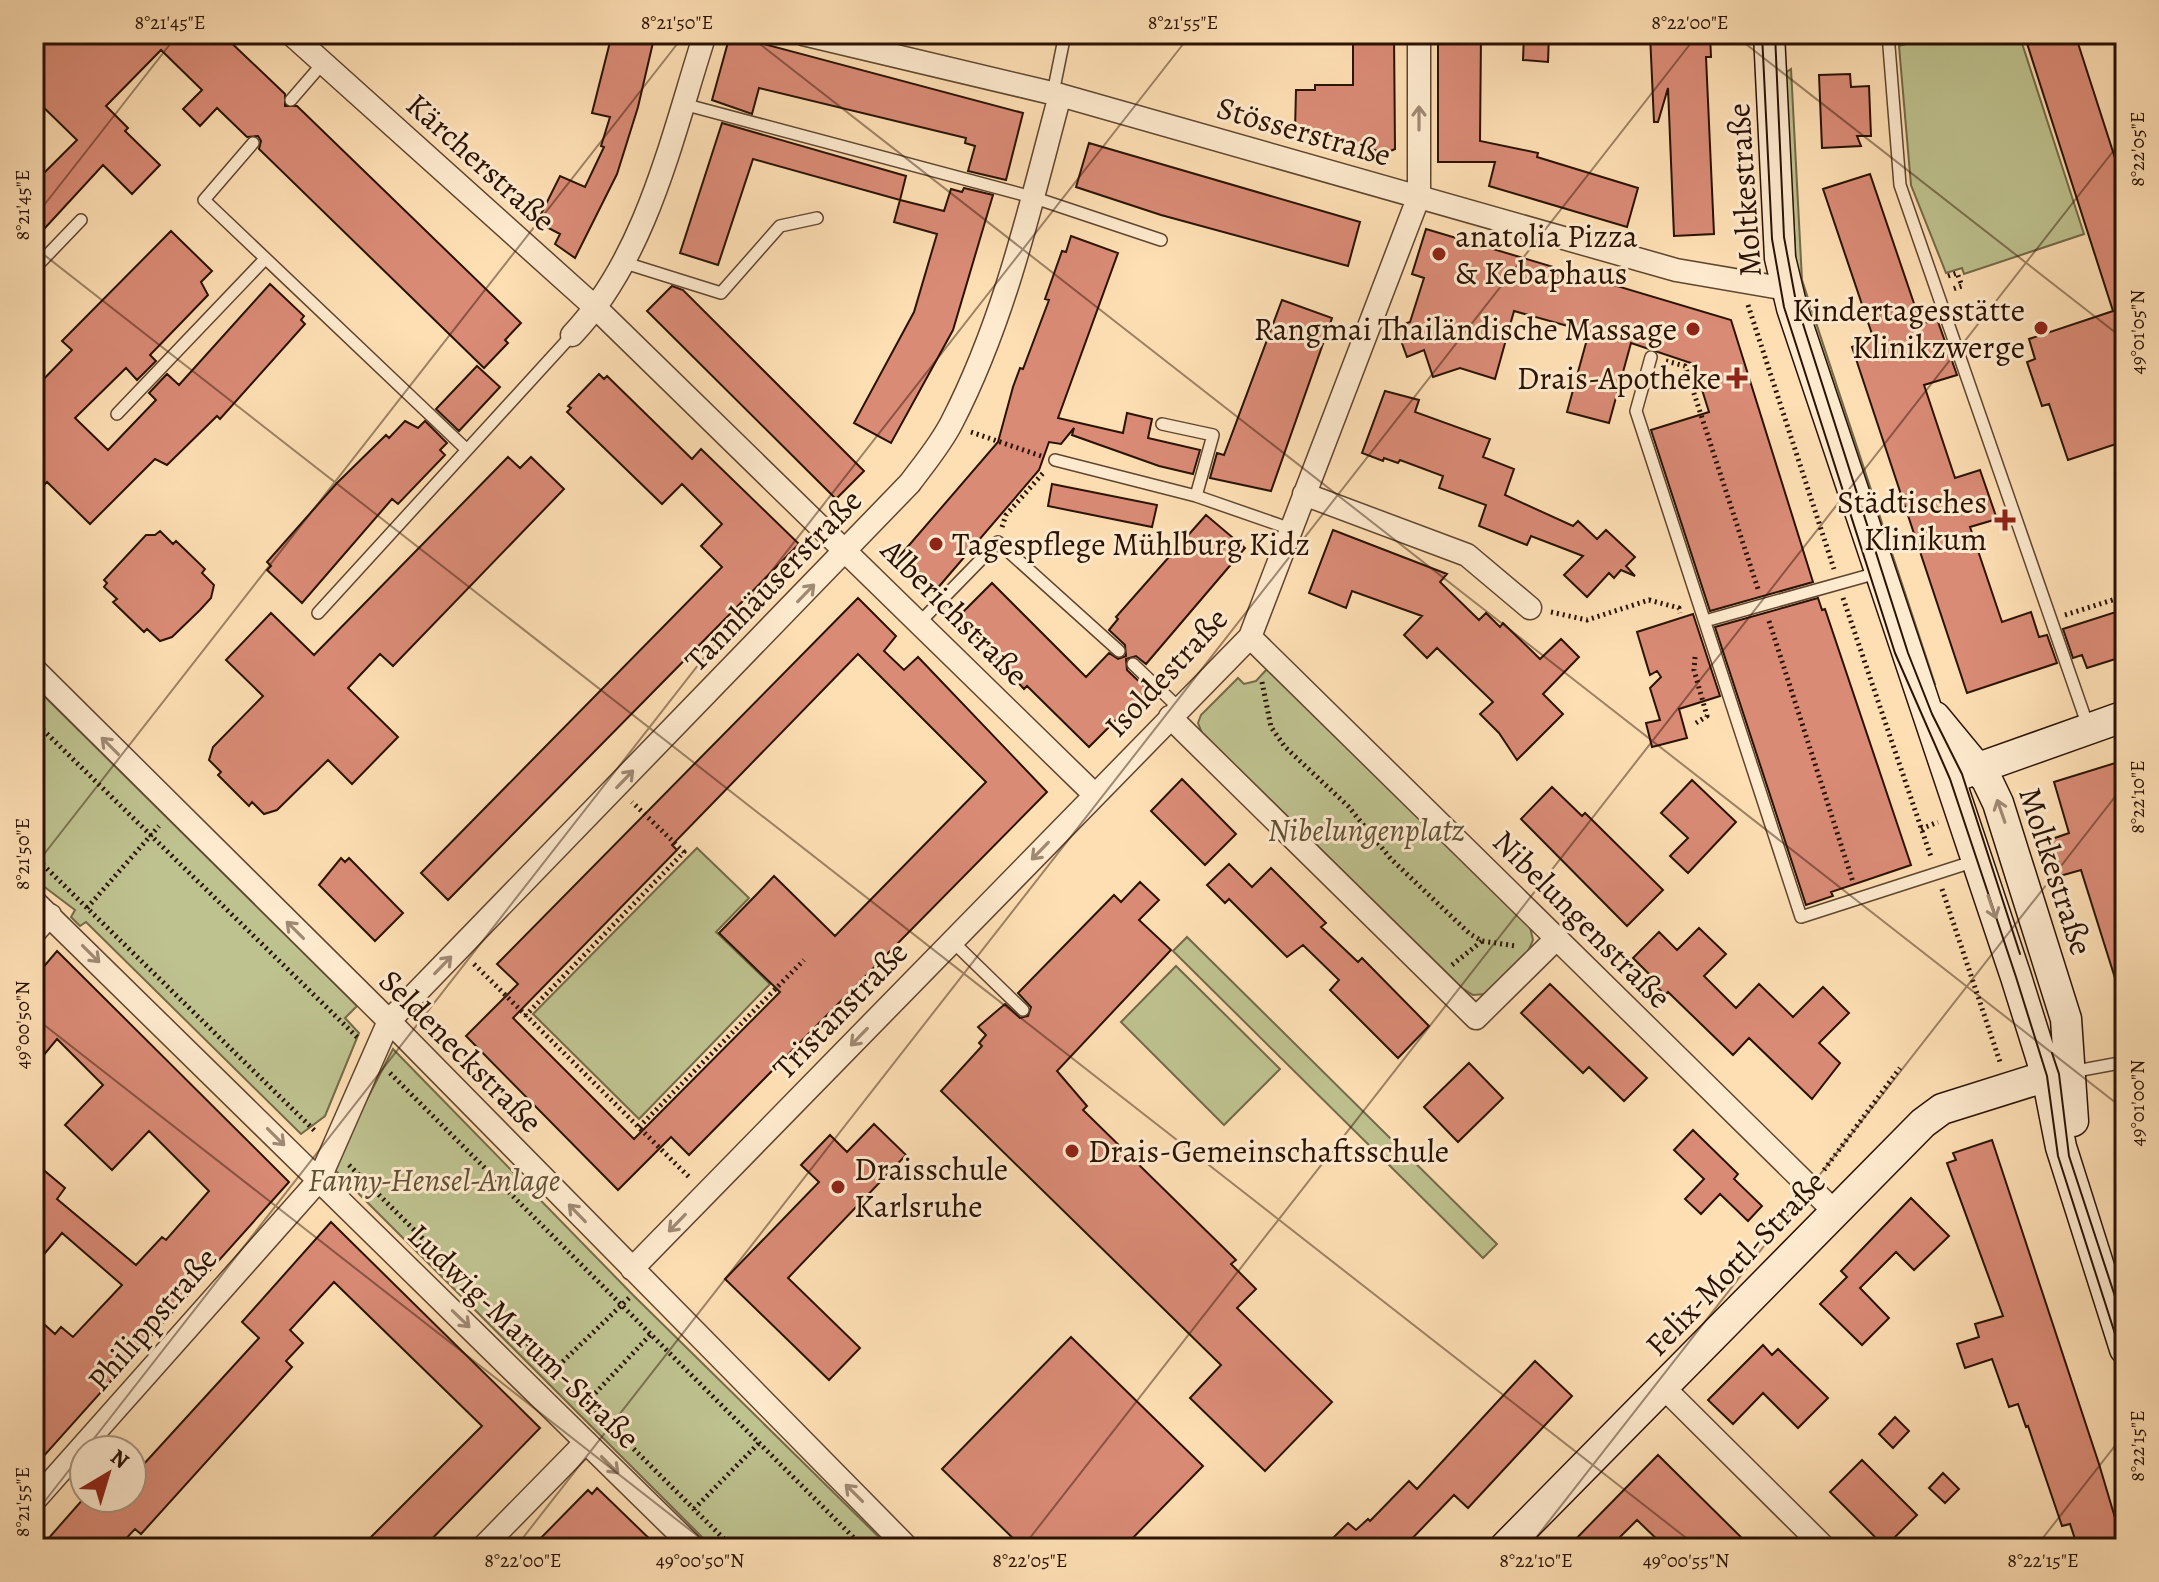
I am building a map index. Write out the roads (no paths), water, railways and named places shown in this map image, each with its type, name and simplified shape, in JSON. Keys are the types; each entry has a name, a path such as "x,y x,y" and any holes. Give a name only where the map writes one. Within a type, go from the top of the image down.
{"main road":[{"name":"Moltkestraße","path":"1769,34 1780,258 1787,289 1922,704 1963,773 1998,803 2066,1019 2045,1077"},
{"path":"1963,773 2125,716"},
{"name":"Moltkestraße","path":"1963,773 1977,861 2045,1077 2061,1147 2125,1349"},
{"name":"Felix-Mottl-Straße","path":"1504,1548 1923,1123 1942,1109 2045,1077"}],"street":[{"name":"Kärcherstraße","path":"291,34 597,309"},
{"path":"572,335 597,309 638,232 705,34"},
{"name":"Stösserstraße","path":"803,34 1056,94 1676,270 1787,289"},
{"path":"1419,34 1419,196"},
{"name":"Tannhäuserstraße","path":"319,1180 372,1053 389,1021 848,551 910,483 951,425 994,329 1032,197 1056,94"},
{"name":"Isoldestraße","path":"1095,795 1250,637 1419,196"},
{"name":"Alberichstraße","path":"597,309 1095,795"},
{"path":"1304,494 1467,555 1530,608"},
{"name":"Nibelungenstraße","path":"1250,637 1550,945 1835,1212"},
{"name":"Seldeneckstraße","path":"34,669 389,1021 908,1548"},
{"path":"1175,713 1476,1018 1550,945"},
{"name":"Tristanstraße","path":"639,1276 706,1193 1095,795"},
{"path":"34,933 42,908"},
{"name":"Ludwig-Marum-Straße","path":"42,908 68,930 694,1548"},
{"name":"Philippstraße","path":"34,1501 319,1180"},
{"path":"1664,1388 1825,1548"},
{"path":"482,1548 586,1442"}],"lane":[{"path":"1888,34 1900,185 2089,729"},
{"path":"1056,94 1062,36"},
{"path":"291,100 323,63"},
{"path":"682,104 1032,197 1161,240"},
{"path":"253,143 204,200 466,449"},
{"path":"622,262 721,293 780,226 817,218"},
{"path":"34,269 81,220"},
{"path":"117,414 265,259"},
{"path":"318,613 572,335"},
{"path":"1651,357 1636,411 1801,917 1977,861"},
{"path":"1162,424 1213,435 1196,496"},
{"path":"1055,460 1196,496 1291,529"},
{"path":"920,622 998,542 1119,651"},
{"path":"1705,621 1878,573"},
{"path":"1133,664 1175,713"},
{"path":"952,941 1023,1010"},
{"path":"2045,1077 2125,1062"}],"tram line":[{"path":"1762,34 1772,239 1784,307 1895,653 1950,779 2016,977 2047,1076 2058,1156 2125,1365"},
{"path":"1775,34 1784,237 1796,302 1908,653 1932,714 1962,774 2020,954"},
{"path":"2052,1053 2059,1074 2069,1156 2125,1327"}],"place":[{"name":"anatolia Pizza & Kebaphaus","path":"1439,254"},
{"name":"Kindertagesstätte Klinikzwerge","path":"2041,328"},
{"name":"Rangmai Thailändische Massage","path":"1693,329"},
{"name":"Drais-Apotheke","path":"1737,378"},
{"name":"Städtisches Klinikum","path":"2005,520"},
{"name":"Tagespflege Mühlburg Kidz","path":"936,544"},
{"name":"Drais-Gemeinschaftsschule","path":"1072,1151"},
{"name":"Draisschule Karlsruhe","path":"838,1187"}],"park label":[{"name":"Nibelungenplatz","path":"1366,830"},
{"name":"Fanny-Hensel-Anlage","path":"434,1180"}]}
